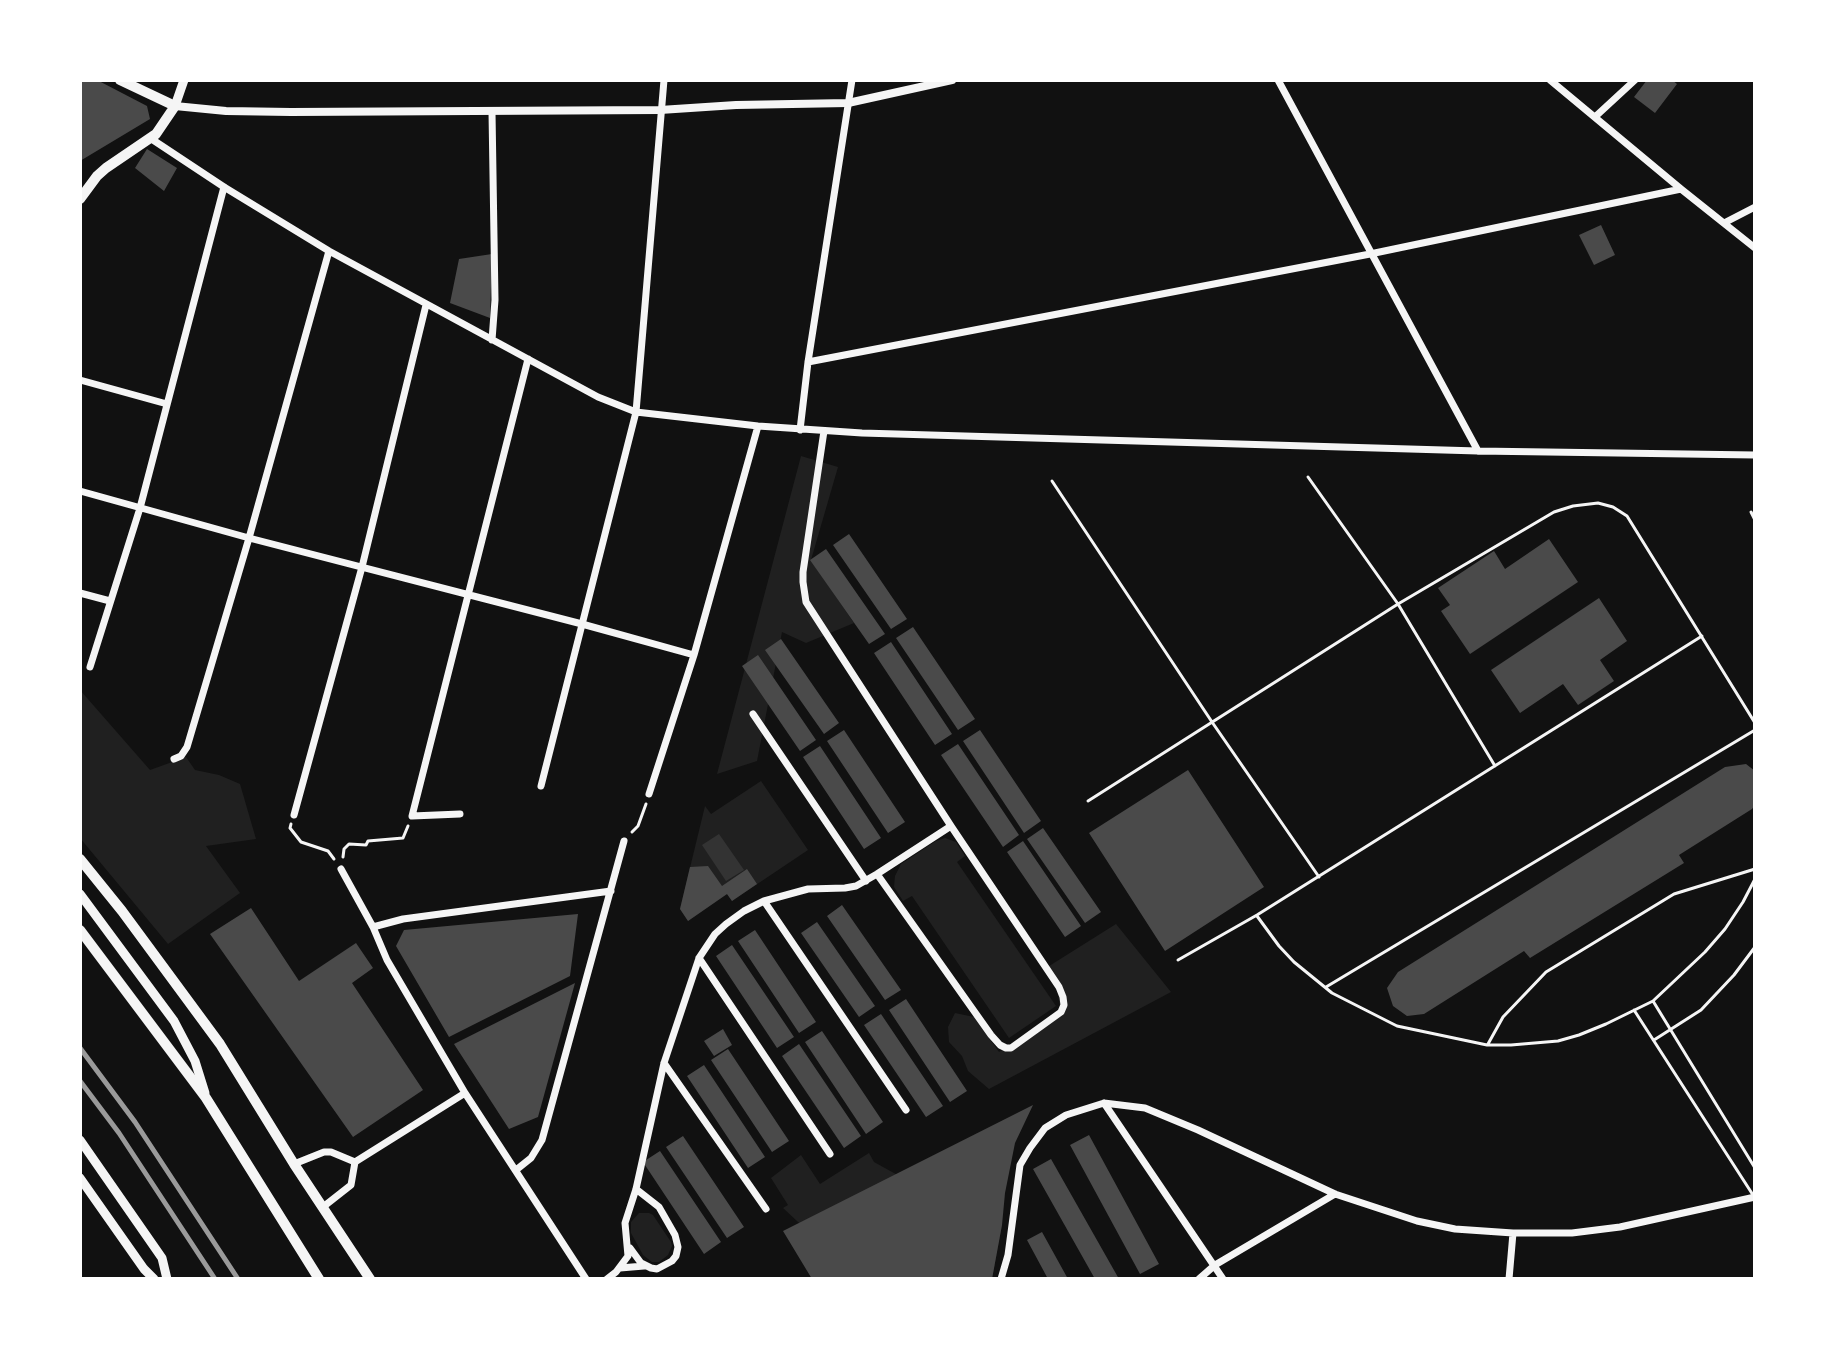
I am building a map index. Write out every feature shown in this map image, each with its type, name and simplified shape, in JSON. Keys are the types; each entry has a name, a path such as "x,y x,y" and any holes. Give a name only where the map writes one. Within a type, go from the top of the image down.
{"main road":[{"path":"120,80 175,106"},
{"path":"82,195 106,168 163,127 184,80"},
{"path":"80,859 220,1044 370,1279"},
{"path":"80,894 174,1021 195,1061 206,1098"},
{"path":"80,930 206,1098 319,1279"},
{"path":"80,1140 162,1258 167,1279"},
{"path":"80,1178 154,1279"}],"street":[{"path":"541,786 636,412 664,80"},
{"path":"800,430 852,80"},
{"path":"175,106 278,112 660,110 848,103 952,80"},
{"path":"1278,80 1478,451"},
{"path":"1550,80 1755,248"},
{"path":"1596,116 1635,80"},
{"path":"492,112 495,300 492,340"},
{"path":"150,138 329,251 598,397 636,412 824,431 1478,451 1755,455"},
{"path":"90,667 140,508 224,187"},
{"path":"808,362 1370,254 1681,189"},
{"path":"1724,223 1755,207"},
{"path":"174,759 181,756 187,747 329,251"},
{"path":"294,815 362,567 426,305"},
{"path":"460,814 412,816 528,359"},
{"path":"80,380 167,404"},
{"path":"649,794 694,655 758,426"},
{"path":"824,431 803,572 806,602 1059,987 1064,1005 1061,1012 1011,1048 1000,1045 877,874"},
{"path":"80,491 694,655"},
{"path":"80,593 110,601"},
{"path":"753,714 866,881"},
{"path":"644,1266 629,1247 625,1223 636,1189 664,1063 699,958 715,934 744,911 764,901 808,889 845,888 866,881 951,826"},
{"path":"516,1170 531,1158 542,1140 624,841"},
{"path":"341,869 387,960 465,1093 586,1279"},
{"path":"373,927 403,919 611,891"},
{"path":"764,901 906,1110"},
{"path":"699,958 830,1154"},
{"path":"664,1063 766,1209"},
{"path":"323,1207 351,1185 355,1162 465,1093"},
{"path":"1001,1279 1008,1255 1020,1165 1045,1128 1066,1115 1104,1103 1145,1108 1335,1194 1417,1221 1455,1229 1572,1233 1620,1227 1754,1197"},
{"path":"1104,1103 1223,1279"},
{"path":"294,1164 324,1152 355,1162"},
{"path":"620,1268 644,1266 654,1269 665,1266 676,1256 678,1244 659,1207 636,1189"},
{"path":"1199,1279 1215,1265 1335,1194"},
{"path":"1509,1279 1513,1233"},
{"path":"607,1279 620,1268 628,1256 629,1247"}],"lane":[{"path":"1308,477 1398,604 1495,766"},
{"path":"1052,481 1319,877"},
{"path":"1088,801 1398,604 1554,512 1598,503 1613,507 1627,516 1755,723"},
{"path":"1751,512 1755,520"},
{"path":"1178,960 1319,877 1702,636"},
{"path":"1326,987 1755,730"},
{"path":"1487,1045 1503,1017 1546,972 1674,894 1755,869"},
{"path":"1257,915 1294,962 1332,993 1397,1026 1487,1045 1511,1045 1558,1041 1579,1035 1653,1001 1725,929 1755,879"},
{"path":"1654,1040 1701,1010 1755,947"},
{"path":"1653,1001 1755,1168"},
{"path":"1634,1010 1754,1197"}],"path":[{"path":"624,841 638,826 642,814"},
{"path":"294,815 290,828 301,842 328,851 341,869"},
{"path":"341,869 344,849 349,844 366,845 368,841 403,838 412,816"}],"shaded area":[{"path":"801,456 838,467 811,560 854,623 806,643 782,632 757,761 717,774"},
{"path":"80,690 150,770 186,757 195,770 240,784 256,839 206,846 240,893 168,944 80,838"},
{"path":"761,781 808,850 732,901 727,894 688,921 680,909 705,806 711,814"},
{"path":"719,834 744,870 726,881 702,845"},
{"path":"945,838 956,842 965,856 957,862 1056,1006 1009,1038 912,896 903,901 894,887 901,864"},
{"path":"1116,924 1171,992 989,1089 968,1071 962,1056 949,1042 948,1027 955,1013 974,1017 999,1052 1061,1012 1056,984 1046,968"},
{"path":"869,1153 874,1162 921,1188 1002,1225 992,1279 928,1279 812,1235 783,1208 788,1205 771,1178 801,1155 820,1184"},
{"path":"639,1213 653,1215 671,1242 668,1255 659,1262 652,1262 643,1255 631,1233 631,1222"}],"building":[{"path":"80,80 97,80 147,106 150,119 80,161"},
{"path":"1647,80 1672,80 1677,84 1655,113 1634,97"},
{"path":"147,149 177,168 164,191 135,168"},
{"path":"1601,225 1615,255 1594,265 1579,235"},
{"path":"492,254 490,318 450,303 459,259"},
{"path":"849,534 907,619 891,629 833,545"},
{"path":"1549,539 1578,582 1470,654 1441,611 1450,605 1438,588 1494,551 1505,569"},
{"path":"826,549 885,634 869,644 810,560"},
{"path":"1599,598 1627,641 1600,660 1614,681 1578,705 1563,684 1520,713 1491,670"},
{"path":"913,627 975,719 958,730 896,638"},
{"path":"781,639 839,723 824,734 765,650"},
{"path":"891,642 952,734 935,745 874,653"},
{"path":"758,655 816,740 800,751 742,666"},
{"path":"844,730 905,822 888,833 827,741"},
{"path":"980,730 1041,821 1024,833 963,741"},
{"path":"958,744 1019,835 1003,847 941,755"},
{"path":"820,746 881,838 864,849 803,757"},
{"path":"1746,764 1755,771 1755,805 1679,855 1684,863 1530,958 1524,951 1424,1014 1407,1016 1393,1006 1387,988 1398,972 1725,767"},
{"path":"1188,770 1264,887 1165,951 1089,833"},
{"path":"1043,828 1101,912 1085,923 1027,839"},
{"path":"1023,841 1081,926 1065,937 1007,852"},
{"path":"708,866 722,886 747,869 757,884 732,901 727,894 688,921 680,909 690,867"},
{"path":"842,905 901,990 885,1000 827,916"},
{"path":"251,908 299,981 356,943 373,968 352,983 423,1090 353,1137 210,934"},
{"path":"578,914 570,976 449,1037 396,946 404,930"},
{"path":"817,922 875,1006 859,1017 801,933"},
{"path":"755,930 816,1022 799,1033 738,941"},
{"path":"732,945 794,1037 777,1048 716,956"},
{"path":"575,983 538,1117 509,1129 454,1044"},
{"path":"906,999 967,1091 950,1102 889,1010"},
{"path":"881,1014 943,1106 926,1117 864,1025"},
{"path":"723,1029 732,1045 714,1056 704,1041"},
{"path":"822,1031 883,1122 866,1134 805,1042"},
{"path":"799,1044 861,1136 844,1148 782,1056"},
{"path":"728,1049 789,1141 772,1152 711,1060"},
{"path":"704,1065 765,1157 748,1168 687,1076"},
{"path":"1033,1105 1015,1143 992,1279 812,1279 783,1231"},
{"path":"1089,1135 1159,1264 1140,1274 1070,1145"},
{"path":"683,1136 744,1227 727,1238 666,1147"},
{"path":"660,1151 721,1242 704,1254 643,1162"},
{"path":"1051,1159 1119,1279 1095,1279 1033,1169"},
{"path":"1042,1232 1068,1279 1048,1279 1027,1240"}],"railway":[{"path":"80,1048 135,1122 238,1279"},
{"path":"80,1081 119,1133 215,1279"}]}
